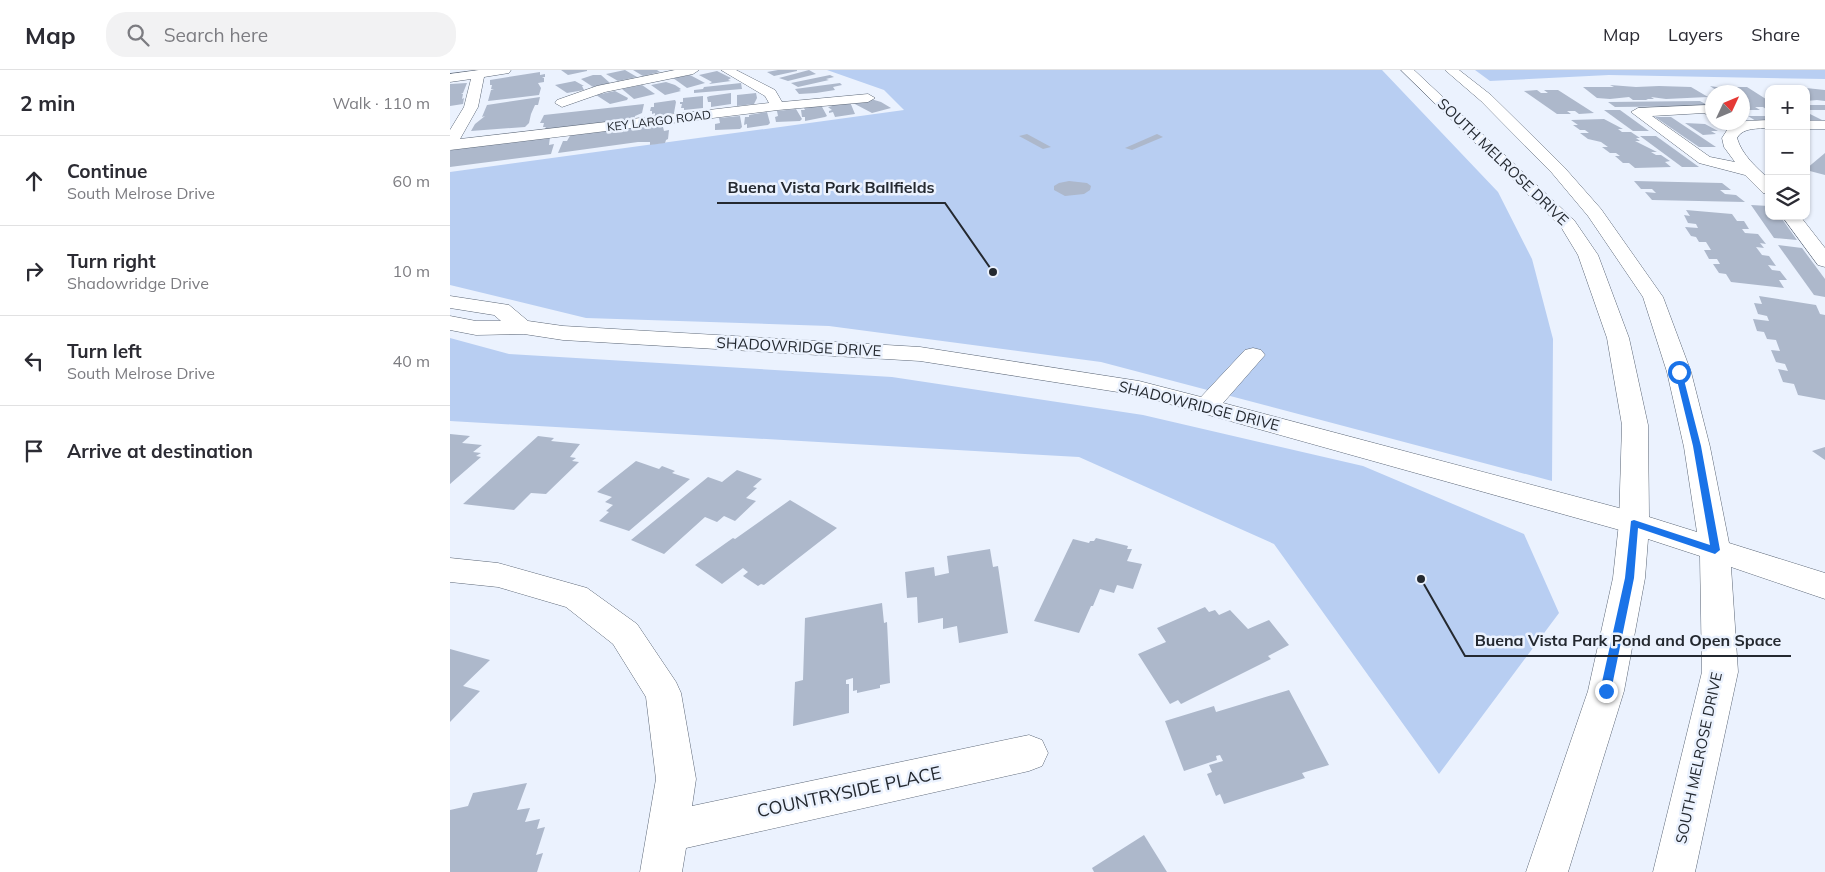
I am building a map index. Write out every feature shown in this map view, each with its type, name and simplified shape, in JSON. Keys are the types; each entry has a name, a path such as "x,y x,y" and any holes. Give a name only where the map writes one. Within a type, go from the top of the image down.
{"street":[{"path":"450,78 505,70"},
{"path":"562,103 602,89 693,70"},
{"path":"727,70 770,93 778,106"},
{"name":"SOUTH MELROSE DRIVE","path":"1407,70 1568,224 1588,255 1618,338 1635,425 1634,523 1629,578 1606,691 1547,872"},
{"name":"SOUTH MELROSE DRIVE","path":"1451,70 1486,98 1558,170 1595,213 1653,297 1679,372 1693,428 1715,550 1720,672 1674,872"},
{"path":"450,144 471,107 478,74"},
{"name":"KEY LARGO ROAD","path":"450,144 778,106 868,98"},
{"path":"1705,109 1638,112 1706,160 1750,171"},
{"path":"1750,124 1765,124"},
{"path":"1810,125 1825,125"},
{"path":"1731,130 1731,148 1765,185"},
{"path":"1794,220 1825,261"},
{"name":"SHADOWRIDGE DRIVE","path":"450,302 501,310 524,327"},
{"name":"SHADOWRIDGE DRIVE","path":"450,323 476,328 524,327 563,333 920,354 1139,388 1634,523 1825,586"},
{"path":"1206,406 1253,355"},
{"path":"450,570 498,575 576,597 625,634 664,693 676,779 660,872"},
{"name":"COUNTRYSIDE PLACE","path":"668,832 1029,753"}],"shaded area":[{"path":"827,70 1382,70 1498,192 1532,259 1553,339 1552,481 1101,362 829,326 586,318 450,285 450,172 904,110 884,90"},
{"path":"1475,70 1825,70 1825,79 1609,75 1490,81"},
{"path":"450,338 509,354 892,377 1143,415 1363,466 1524,534 1559,613 1439,774 1274,544 1079,457 450,421"}],"building":[{"path":"561,70 587,70 587,71 568,75"},
{"path":"625,70 637,77 618,81 606,74"},
{"path":"633,70 657,70 660,72 643,76"},
{"path":"778,70 797,71 774,76 767,72"},
{"path":"809,70 816,74 788,81 779,78"},
{"path":"717,71 731,78 728,80 731,81 709,84 712,82 699,75"},
{"path":"540,72 540,75 545,74 545,77 542,77 544,82 538,83 541,88 539,95 488,101 491,90 494,90 491,89 490,80"},
{"path":"593,75 601,75 610,83 593,87 581,79"},
{"path":"690,75 705,83 687,88 673,78"},
{"path":"830,75 834,77 826,79 829,80 798,87 791,83"},
{"path":"575,81 584,86 582,86 584,90 567,93 555,85"},
{"path":"666,82 675,85 681,91 665,95 651,85"},
{"path":"467,83 463,93 461,93 463,94 462,99 464,98 463,104 450,106 450,84"},
{"path":"741,83 742,89 694,93 694,90 703,89 704,87"},
{"path":"840,83 842,85 833,87 835,90 816,93 799,94 795,89"},
{"path":"642,85 655,94 634,99 622,89"},
{"path":"1610,85 1691,87 1705,95 1705,97 1666,99 1651,97 1654,99 1646,99 1648,100 1633,100 1629,97 1597,98 1583,87 1614,87"},
{"path":"1810,88 1825,90 1825,101 1810,101"},
{"path":"1750,89 1765,98 1765,108 1755,107 1760,110 1750,110"},
{"path":"1537,90 1541,93 1548,93 1544,90 1558,90 1594,113 1579,114 1575,111 1567,111 1571,114 1557,114 1524,91"},
{"path":"615,91 628,98 627,100 610,104 596,95"},
{"path":"731,93 731,104 711,107 711,102 708,102 707,97"},
{"path":"756,93 757,98 754,104 737,106 737,95"},
{"path":"703,96 703,108 684,110 684,108 681,108 682,104 680,102 683,102 683,98"},
{"path":"540,97 538,105 535,105 531,114 529,123 525,127 471,131 475,124 485,116 482,117 487,105"},
{"path":"871,99 891,108 872,113 853,103"},
{"path":"675,100 674,113 655,116 655,113 652,114 652,111 650,111 651,107 654,107 654,103"},
{"path":"1700,101 1705,104 1705,106 1615,107 1608,102"},
{"path":"850,102 855,114 835,117 833,112 829,113 832,110 828,107 832,106 831,104"},
{"path":"644,104 642,113 635,116 634,120 544,130 546,127 543,127 544,123 540,123 544,115"},
{"path":"821,105 827,116 805,121 801,110"},
{"path":"1810,105 1825,105 1825,110 1810,110"},
{"path":"796,109 802,119 800,121 776,122 777,111"},
{"path":"1604,110 1620,110 1649,131 1633,131"},
{"path":"767,112 770,123 768,125 747,128 747,124 744,125 745,117"},
{"path":"1810,114 1822,120 1810,120"},
{"path":"740,116 742,127 740,129 715,130 715,124 720,123 719,118"},
{"path":"1750,116 1765,116 1765,122 1756,121"},
{"path":"1655,117 1671,117 1716,147 1699,147"},
{"path":"1604,119 1623,129 1618,129 1622,132 1631,132 1640,138 1636,138 1640,141 1635,141 1657,152 1651,152 1656,155 1661,155 1670,161 1665,162 1671,167 1635,168 1629,163 1623,163 1615,156 1620,156 1616,153 1610,153 1602,147 1608,147 1601,142 1588,139 1580,133 1589,133 1573,125 1578,125 1571,120"},
{"path":"662,123 664,131 669,130 668,139 665,143 650,145 650,142 638,142 558,153 563,141 567,141 571,134"},
{"path":"1685,123 1705,124 1705,130 1718,131 1711,131 1716,134 1703,135"},
{"path":"1027,134 1051,147 1043,149 1019,136"},
{"path":"1157,134 1163,137 1132,150 1125,148"},
{"path":"1640,136 1656,136 1699,167 1682,167"},
{"path":"550,137 549,145 554,144 551,154 450,167 450,151 453,149"},
{"path":"1825,153 1825,175 1810,171 1810,166"},
{"path":"1069,181 1087,183 1091,186 1090,190 1084,194 1065,196 1054,190 1054,186 1059,183"},
{"path":"1634,181 1722,183 1731,190 1720,190 1725,194 1736,195 1745,202 1652,200 1645,192 1656,193 1652,189 1641,189"},
{"path":"1751,205 1765,206 1765,220 1783,220 1797,240 1774,238"},
{"path":"1686,210 1732,214 1737,221 1744,221 1749,229 1742,229 1745,233 1758,234 1766,244 1760,243 1764,248 1756,247 1762,255 1769,256 1776,266 1768,265 1772,270 1780,271 1787,280 1779,280 1784,288 1731,282 1726,274 1719,273 1713,264 1720,264 1717,259 1709,259 1704,250 1711,250 1706,242 1699,242 1696,237 1691,236 1685,227 1698,228 1696,224 1688,223 1684,215 1690,216"},
{"path":"1778,245 1802,248 1825,279 1825,297 1814,295"},
{"path":"1759,296 1816,305 1820,314 1825,315 1825,400 1798,395 1794,384 1783,382 1778,369 1788,371 1785,364 1776,362 1771,350 1780,351 1776,340 1767,339 1764,332 1757,331 1753,319 1769,321 1767,316 1758,314 1754,303 1762,304"},
{"path":"450,434 470,436 462,443 482,445 473,452 481,453 476,456 481,457 450,484"},
{"path":"538,436 554,438 551,441 580,444 570,457 576,458 572,461 579,462 546,494 531,493 514,510 463,504"},
{"path":"1825,447 1825,460 1812,451"},
{"path":"636,461 659,469 662,466 675,471 672,473 690,479 629,531 599,521 609,512 606,511 613,505 605,502 612,497 597,492"},
{"path":"737,470 762,479 753,487 757,488 746,498 756,501 735,521 724,516 717,522 705,517 664,554 631,540 708,477 722,482"},
{"path":"790,500 837,528 764,585 758,586 743,576 748,572 743,568 722,584 695,565 733,538 735,539"},
{"path":"1096,538 1128,546 1127,549 1132,549 1127,561 1142,564 1133,589 1117,585 1114,593 1100,589 1079,633 1034,621 1073,539 1089,543"},
{"path":"990,549 993,567 998,566 1008,633 959,643 957,626 943,629 943,618 918,623 917,597 907,598 905,572 934,567 935,576 949,573 947,556"},
{"path":"882,603 884,623 887,622 890,683 880,685 880,688 857,693 857,690 853,691 853,678 846,680 846,684 849,684 849,713 793,726 795,682 803,680 805,618"},
{"path":"1205,607 1209,612 1215,610 1219,615 1230,610 1248,629 1269,620 1289,645 1268,656 1271,659 1181,704 1178,700 1170,704 1138,654 1166,642 1157,628"},
{"path":"450,649 490,660 463,686 480,691 450,722"},
{"path":"1289,690 1329,765 1302,773 1305,778 1224,804 1220,794 1216,796 1207,774 1212,772 1209,765 1223,761 1220,755 1216,756 1217,760 1184,771 1165,721 1214,706 1216,712"},
{"path":"527,783 517,810 530,808 525,822 540,819 537,829 545,827 536,855 543,853 537,872 450,872 450,810 468,806 473,793"},
{"path":"1144,835 1167,872 1094,872 1092,868"}],"place":[{"name":"Buena Vista Park Ballfields","path":"993,272"},
{"name":"Buena Vista Park Pond and Open Space","path":"1421,579"}],"route":[{"path":"1606,691 1629,578 1634,523 1715,550 1697,446 1679,372"}]}
